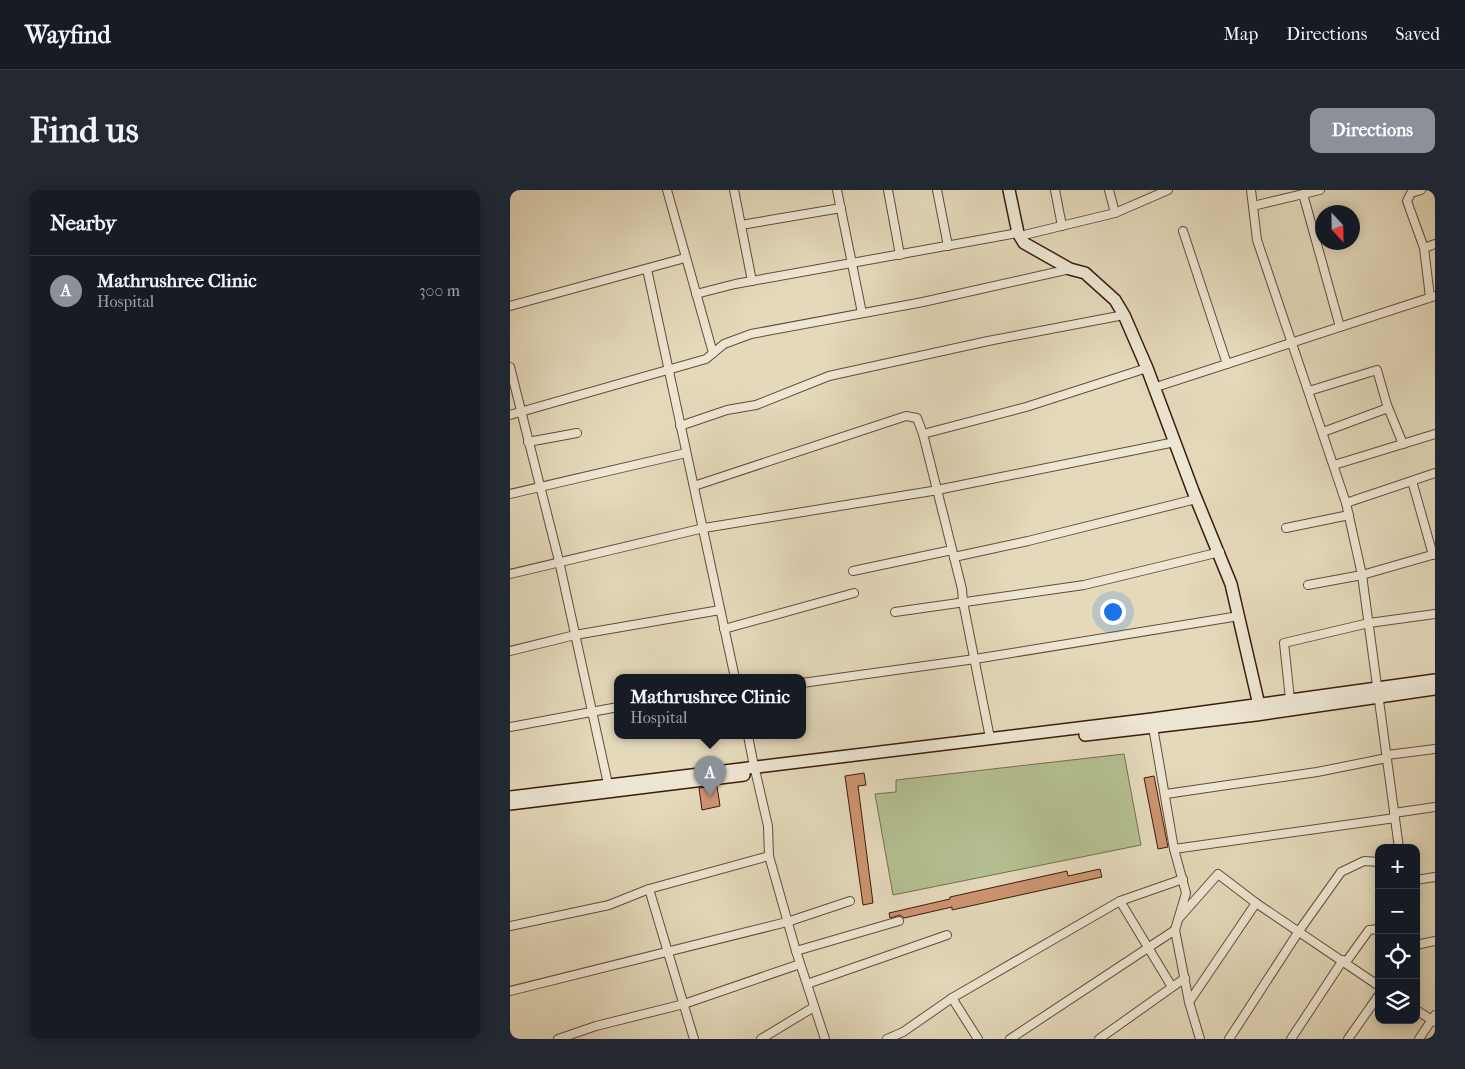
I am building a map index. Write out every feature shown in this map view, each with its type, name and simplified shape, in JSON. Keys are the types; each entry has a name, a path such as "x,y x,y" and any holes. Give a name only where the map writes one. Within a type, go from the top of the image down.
{"main road":[{"path":"1009,190 1019,235 1024,243 1070,269 1085,273 1115,300 1124,315 1147,368 1196,499 1220,552 1231,584 1259,705"},
{"path":"510,796 1153,727 1377,692 1435,680"},
{"path":"510,804 990,738 1259,705 1290,699 1435,688"}],"street":[{"path":"667,190 713,352"},
{"path":"734,190 752,281"},
{"path":"837,190 862,314"},
{"path":"888,190 900,255"},
{"path":"937,190 948,246"},
{"path":"1056,190 1062,226"},
{"path":"1109,190 1115,213"},
{"path":"696,294 752,281 1062,226 1115,213 1168,190"},
{"path":"1250,190 1257,240 1293,342 1349,515 1362,575 1398,844"},
{"path":"1253,206 1320,190"},
{"path":"1153,388 1432,297 1424,248 1407,201 1411,193 1421,190"},
{"path":"1303,194 1340,327"},
{"path":"741,225 841,208"},
{"path":"1183,232 1227,364"},
{"path":"1424,248 1435,244"},
{"path":"510,306 685,258"},
{"path":"647,269 734,674"},
{"path":"510,415 706,359 724,344 751,334 862,314 1070,269"},
{"path":"680,426 727,410 756,405 829,376 988,341 1124,315"},
{"path":"510,367 559,561 608,784"},
{"path":"923,434 1026,408 1147,368"},
{"path":"1309,391 1377,370 1388,408 1403,444"},
{"path":"1323,432 1388,408"},
{"path":"694,486 906,416 917,418 938,490 962,589 962,602 990,738"},
{"path":"528,442 577,434"},
{"path":"1334,465 1435,434"},
{"path":"510,574 704,528 938,490 1175,442"},
{"path":"510,494 686,453"},
{"path":"1346,503 1435,473"},
{"path":"1308,585 1362,575 1434,554 1412,481"},
{"path":"853,571 1028,541 1196,499"},
{"path":"1286,528 1349,515"},
{"path":"896,612 1084,585 1220,552"},
{"path":"724,629 854,593"},
{"path":"510,651 575,635 720,610"},
{"path":"1290,699 1284,643 1369,623 1435,614"},
{"path":"806,682 975,659 1239,616"},
{"path":"510,727 614,708"},
{"path":"1153,727 1174,849 1186,892 1175,930 1189,1002 1200,1039"},
{"path":"749,739 768,826 769,856 796,952 825,1039"},
{"path":"1166,794 1317,772 1387,756 1435,749"},
{"path":"1174,849 1395,816 1435,808"},
{"path":"510,926 609,904 649,889 769,856"},
{"path":"1229,1039 1299,931 1341,872 1364,861 1375,862"},
{"path":"1179,918 1218,874 1256,903 1375,983"},
{"path":"1420,879 1435,877"},
{"path":"887,1039 903,1032 952,998 1120,902 1183,879"},
{"path":"649,889 694,1039"},
{"path":"510,991 787,922 850,901"},
{"path":"1120,902 1172,987"},
{"path":"1189,1002 1256,903"},
{"path":"796,952 899,921"},
{"path":"1291,1039 1344,961 1369,930 1375,929"},
{"path":"1010,1039 1175,930"},
{"path":"807,984 946,936"},
{"path":"1420,943 1435,941"},
{"path":"558,1039 596,1026 684,1004 800,964"},
{"path":"1099,1039 1184,978"},
{"path":"952,998 978,1039"},
{"path":"1348,1039 1375,1001"},
{"path":"761,1039 814,1006"},
{"path":"1419,1039 1434,1019 1420,1012"}],"green space":[{"path":"1124,754 1141,845 893,895 875,794 896,792 896,780"}],"building":[{"path":"864,773 866,785 858,786 873,903 863,905 845,776"},
{"path":"1154,776 1168,847 1158,849 1144,778"},
{"path":"717,786 720,806 702,810 699,788"},
{"path":"1100,869 1102,877 952,910 952,907 904,918 900,915 890,918 889,913 950,899 950,897 1067,871 1068,876"}],"place":[{"name":"Mathrushree Clinic","path":"710,797"}]}
